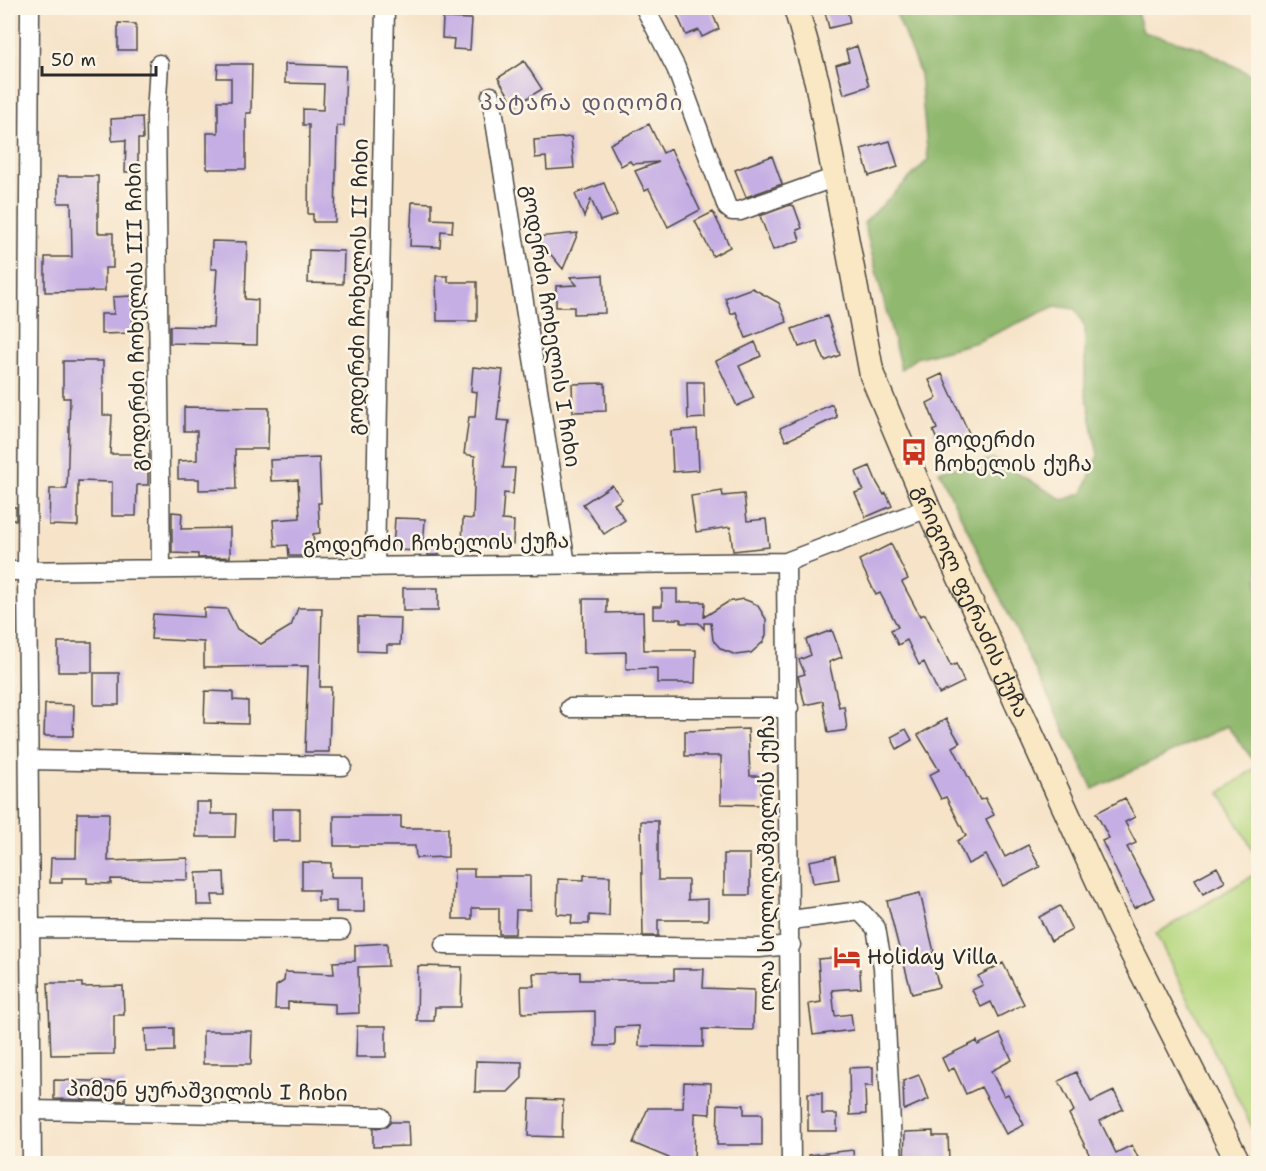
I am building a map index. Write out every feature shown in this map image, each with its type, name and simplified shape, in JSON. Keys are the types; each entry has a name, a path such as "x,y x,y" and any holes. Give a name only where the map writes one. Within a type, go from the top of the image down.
{"street":[{"path":"30,8 27,571 32,1164"},
{"name":"გოდერძი ჩოხელის II ჩიხი","path":"375,567 385,8"},
{"path":"645,8 676,68 728,207 732,211 740,211 833,178"},
{"name":"გრიგოლ ფერაძის ქუჩა","path":"796,8 817,82 833,178 872,375 928,508 1119,927 1239,1164"},
{"name":"გოდერძი ჩოხელის III ჩიხი","path":"159,64 156,115 160,569"},
{"name":"გოდერძი ჩოხელის I ჩიხი","path":"491,96 566,564"},
{"name":"გოდერძი ჩოხელის ქუჩა","path":"8,571 786,562 928,508"},
{"name":"ოლა სოლოღაშვილის ქუჩა","path":"786,562 791,920 791,1164"},
{"path":"570,708 789,708"},
{"path":"29,760 342,766"},
{"path":"791,920 860,911 876,928 884,967 893,1164"},
{"path":"31,928 341,930"},
{"path":"444,945 759,948 791,945"},
{"name":"პიმენ ყურაშვილის I ჩიხი","path":"32,1110 381,1117"}],"green space":[{"path":"894,8 1136,8 1143,32 1201,48 1258,79 1258,766 1227,726 1093,789 939,471 993,459 1063,500 1083,493 1098,455 1085,390 1085,327 1075,309 1055,306 977,342 916,358 901,369 864,223 928,160 920,74"},
{"path":"1258,766 1258,858 1220,793"},
{"path":"1258,872 1258,1139 1156,934"}],"building":[{"path":"674,8 710,8 719,29 702,37 699,30 686,35"},
{"path":"824,8 847,8 850,23 829,28"},
{"path":"443,18 472,19 470,50 453,49 454,39 442,38"},
{"path":"118,23 136,24 136,50 118,50"},
{"path":"857,46 869,86 844,94 836,65 849,61 846,50"},
{"path":"524,61 542,89 515,106 498,78"},
{"path":"218,64 252,64 251,113 246,113 246,169 207,169 207,133 218,133 218,101 231,101 231,78 217,78"},
{"path":"285,64 346,66 344,126 337,126 335,222 313,222 313,214 308,214 309,125 303,125 303,109 323,110 324,84 285,83"},
{"path":"142,117 143,139 138,139 138,172 125,172 126,140 112,141 111,119"},
{"path":"649,124 663,153 671,149 700,210 668,227 649,189 645,191 635,171 659,162 632,164 630,161 621,166 610,144"},
{"path":"571,137 574,168 547,170 546,157 535,158 534,140"},
{"path":"890,141 898,167 869,176 861,149"},
{"path":"772,156 782,184 746,197 735,170"},
{"path":"58,176 98,176 98,233 113,233 113,268 105,268 105,291 45,292 45,257 72,257 71,203 58,203"},
{"path":"604,183 617,215 600,221 591,199 584,217 575,194"},
{"path":"412,202 432,203 432,219 453,220 452,232 441,231 440,247 410,246"},
{"path":"790,205 794,206 802,228 797,230 800,240 773,250 760,216"},
{"path":"713,212 730,247 713,256 695,221"},
{"path":"578,233 563,269 536,237"},
{"path":"212,241 247,242 245,299 258,300 257,345 170,343 170,326 213,327 217,269 211,269"},
{"path":"309,250 344,251 343,284 308,283"},
{"path":"603,275 605,313 574,314 574,307 556,307 556,286 577,285 570,277"},
{"path":"436,276 448,276 448,282 477,282 477,321 437,321"},
{"path":"752,288 779,303 787,322 746,338 736,312 731,314 725,298"},
{"path":"132,296 133,333 101,334 101,314 114,314 113,297"},
{"path":"827,316 840,355 825,361 817,341 799,347 792,329"},
{"path":"755,342 761,356 739,366 754,398 737,406 716,361"},
{"path":"63,361 103,361 103,415 112,415 110,454 148,454 148,485 137,485 136,516 112,516 112,482 78,481 78,526 49,525 50,489 67,489 70,398 63,398"},
{"path":"473,367 503,370 497,420 509,421 503,468 515,468 513,494 504,493 502,520 514,521 513,544 477,542 477,547 462,547 463,518 473,519 475,456 464,454 469,417 475,417 477,392 471,391"},
{"path":"942,374 969,433 940,446 933,431 937,429 927,403 937,398 929,380"},
{"path":"687,382 704,382 705,418 688,419"},
{"path":"605,383 606,411 573,412 572,384"},
{"path":"832,404 837,417 786,441 780,428"},
{"path":"184,407 269,408 268,449 235,449 236,489 199,490 199,479 178,479 178,461 197,460 197,431 184,431"},
{"path":"697,429 699,470 673,472 671,431"},
{"path":"319,458 320,533 313,534 315,556 289,556 288,545 275,546 273,520 300,518 298,480 271,481 270,460"},
{"path":"870,466 877,483 884,495 886,493 892,506 866,517 855,493 863,490 856,472"},
{"path":"612,485 622,499 614,504 625,520 604,534 583,504"},
{"path":"722,491 723,496 744,494 747,521 766,519 769,547 733,551 730,527 696,532 691,496"},
{"path":"8,507 16,507 16,520 8,520"},
{"path":"172,512 182,513 181,529 230,528 230,557 198,558 198,554 172,553"},
{"path":"395,518 425,519 423,551 393,550"},
{"path":"428,541 440,542 439,555 428,555"},
{"path":"891,544 908,579 902,582 920,616 925,614 951,666 956,664 964,682 939,694 924,662 919,665 907,640 898,645 891,630 898,627 880,593 876,595 859,560"},
{"path":"403,588 438,588 438,611 403,611"},
{"path":"662,589 677,589 677,602 705,602 704,617 728,602 743,599 751,602 758,606 766,619 766,635 763,642 751,653 736,655 721,649 713,640 711,623 704,623 704,629 699,623 681,623 681,619 653,619 653,606 662,606"},
{"path":"583,599 607,599 607,613 643,612 644,650 696,650 695,683 657,683 657,668 626,669 626,652 584,653"},
{"path":"204,608 227,609 237,629 261,644 291,626 298,608 322,608 320,687 331,687 329,752 305,752 308,666 204,667 204,642 151,639 153,614 204,617"},
{"path":"358,617 401,618 400,645 387,645 387,652 358,651"},
{"path":"832,630 842,657 829,662 839,707 844,706 847,730 828,733 823,701 805,705 798,676 805,674 799,660 811,655 806,640"},
{"path":"58,642 92,642 92,672 58,672"},
{"path":"94,673 119,673 119,705 94,705"},
{"path":"205,691 233,692 233,700 248,701 248,724 204,723"},
{"path":"45,704 74,705 73,736 44,736"},
{"path":"946,719 960,743 953,747 980,800 985,798 994,815 986,819 1005,857 1028,845 1040,867 1003,886 986,855 968,864 957,841 966,836 946,797 941,799 929,775 939,770 918,735"},
{"path":"748,729 750,776 761,776 761,805 721,804 721,756 685,756 685,731"},
{"path":"906,729 912,740 897,749 891,737"},
{"path":"1125,798 1135,817 1125,822 1136,843 1127,847 1154,898 1134,908 1102,841 1109,838 1096,813"},
{"path":"196,802 211,802 211,814 236,814 235,837 196,837"},
{"path":"272,809 300,809 300,841 272,841"},
{"path":"77,813 109,813 108,861 188,858 188,880 111,879 111,884 87,883 87,878 62,878 62,883 50,883 51,858 76,858"},
{"path":"334,816 401,816 401,828 448,828 448,857 416,858 415,846 334,846"},
{"path":"641,821 658,821 658,880 688,880 688,900 708,899 708,920 658,920 658,936 643,936"},
{"path":"724,854 750,854 750,895 724,895"},
{"path":"835,856 839,879 813,883 809,861"},
{"path":"302,862 331,863 331,877 364,877 364,912 336,912 336,901 318,901 318,890 302,890"},
{"path":"1217,867 1225,882 1203,894 1195,879"},
{"path":"454,869 474,869 474,876 530,876 530,910 516,910 515,934 499,934 499,908 472,908 472,919 453,919"},
{"path":"224,872 225,895 212,895 213,905 197,905 196,873"},
{"path":"584,875 610,876 609,916 589,915 589,924 571,924 572,915 557,914 558,879 584,880"},
{"path":"920,893 934,952 930,953 939,987 912,994 903,960 899,962 896,949 899,948 887,901"},
{"path":"1060,906 1072,930 1051,941 1039,917"},
{"path":"387,943 388,966 358,967 359,1013 335,1014 335,1004 288,1002 288,1009 275,1009 276,986 284,981 285,972 334,974 333,962 355,961 355,945"},
{"path":"859,956 861,988 832,990 835,1016 851,1014 853,1030 813,1035 809,1004 821,1002 818,959"},
{"path":"1003,963 1024,1004 998,1017 991,1002 981,1007 972,990 983,985 978,976"},
{"path":"418,966 462,967 461,1007 435,1007 434,1021 417,1021"},
{"path":"674,969 704,969 703,988 754,990 753,1030 703,1029 703,1047 639,1046 639,1026 615,1027 615,1046 595,1046 595,1011 522,1013 521,986 534,986 533,973 580,972 580,980 674,980"},
{"path":"48,983 82,983 82,987 123,986 124,1015 114,1015 114,1054 51,1055"},
{"path":"357,1026 386,1026 386,1057 356,1057"},
{"path":"174,1028 174,1051 146,1052 145,1029"},
{"path":"203,1031 252,1031 251,1064 203,1064"},
{"path":"1000,1034 1012,1060 991,1071 1004,1096 1008,1094 1024,1125 1006,1134 981,1087 966,1094 954,1068 948,1071 942,1058 977,1041 978,1045"},
{"path":"476,1061 522,1062 522,1078 508,1092 475,1092"},
{"path":"873,1067 873,1086 865,1086 866,1114 850,1115 849,1068"},
{"path":"1076,1072 1091,1102 1114,1091 1123,1109 1100,1121 1116,1153 1132,1145 1141,1164 1094,1164 1069,1114 1074,1111 1059,1081"},
{"path":"919,1075 929,1099 904,1110 903,1081"},
{"path":"54,1080 125,1082 125,1101 54,1099"},
{"path":"684,1082 711,1083 710,1114 695,1113 694,1164 669,1164 669,1158 633,1143 648,1108 683,1108"},
{"path":"808,1093 822,1093 822,1114 837,1114 837,1131 808,1131"},
{"path":"530,1099 563,1100 562,1137 528,1136"},
{"path":"718,1104 744,1105 744,1114 762,1114 762,1145 717,1145"},
{"path":"391,1122 408,1122 409,1146 373,1147 373,1128 386,1127"},
{"path":"933,1131 933,1136 948,1136 949,1160 904,1164 905,1132"},
{"path":"853,1150 854,1164 810,1164 809,1155"}],"place":[{"name":"გოდერძი ჩოხელის ქუჩა","path":"914,452"},
{"name":"Holiday Villa","path":"847,957"}],"district":[{"name":"პატარა დიღომი","path":"582,102"}]}
